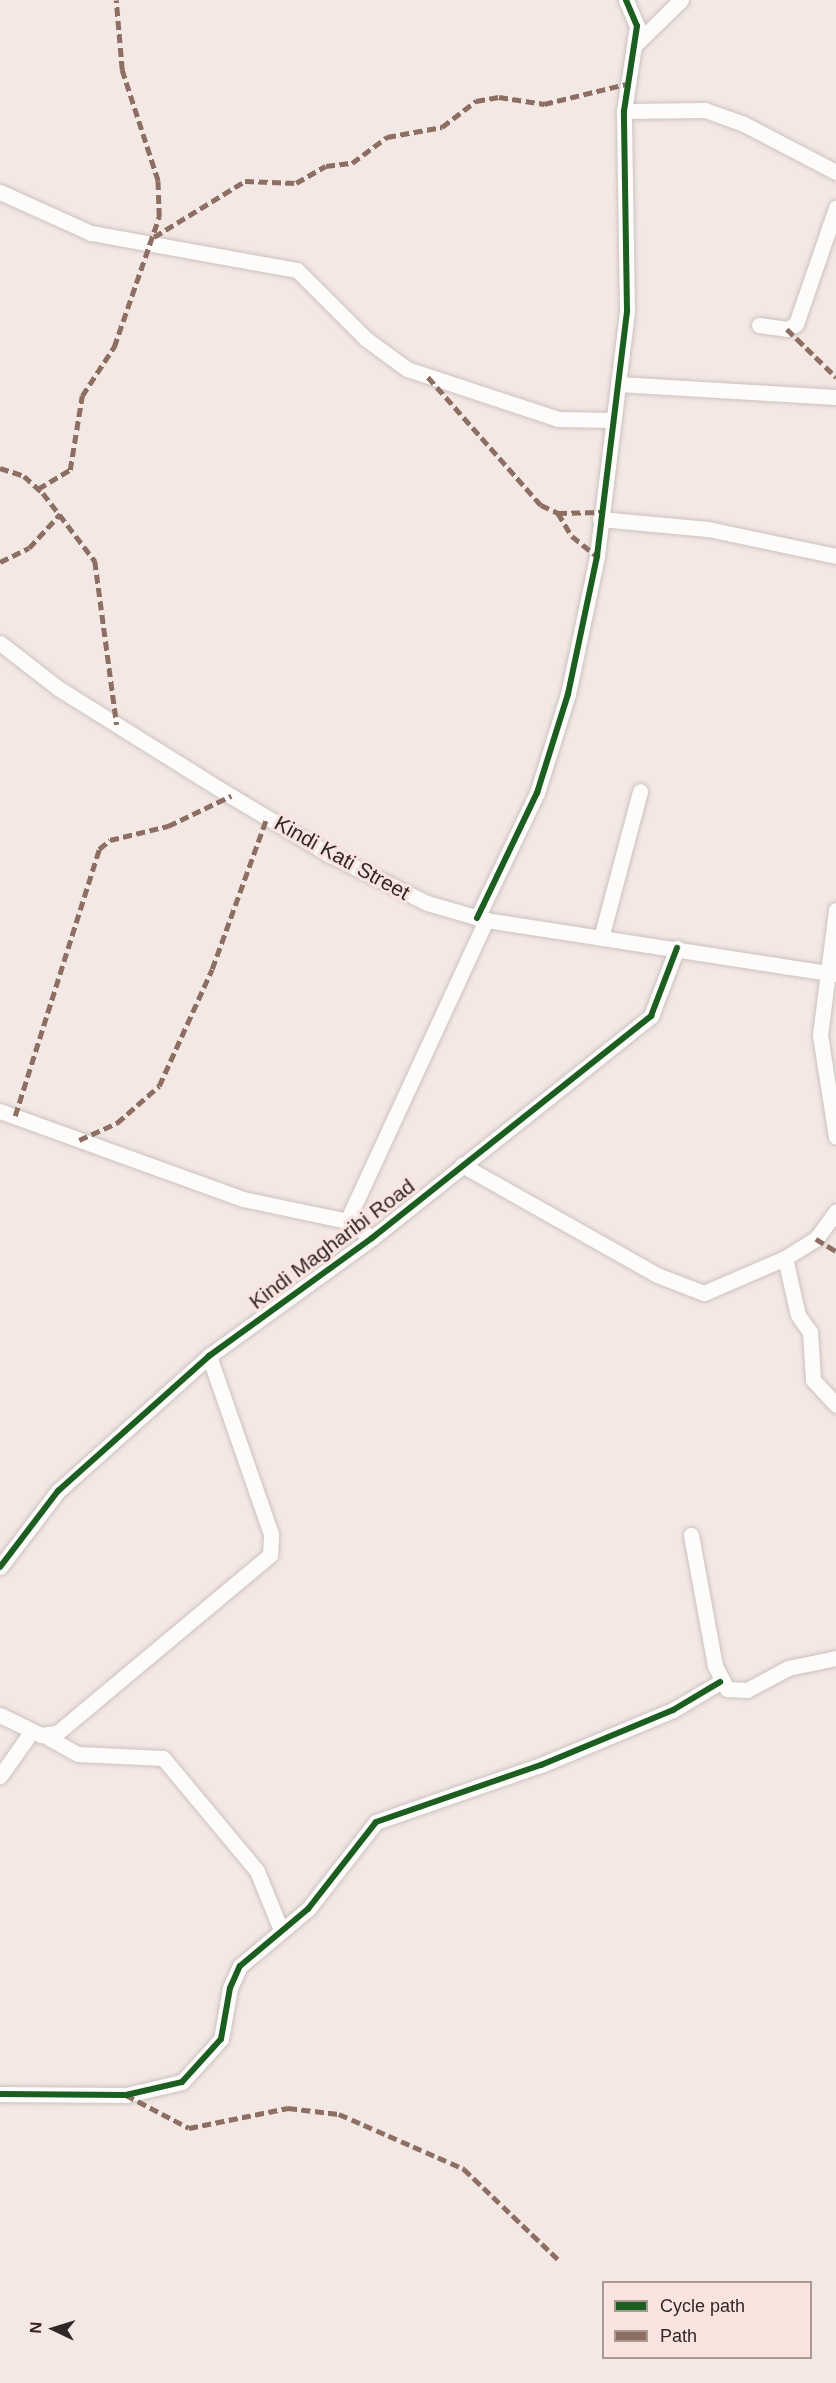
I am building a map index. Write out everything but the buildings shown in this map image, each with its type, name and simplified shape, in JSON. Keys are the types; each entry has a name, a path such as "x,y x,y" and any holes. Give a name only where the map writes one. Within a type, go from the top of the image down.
{"street":[{"path":"348,1221 537,793 568,694 600,519 618,384 630,217 624,111 637,26 626,0"},
{"path":"636,44 681,0"},
{"path":"624,111 705,110 744,124 836,172"},
{"path":"0,192 91,233 297,270 366,339 407,369 558,419 613,420"},
{"path":"759,325 788,329 796,324 836,208"},
{"path":"618,384 836,397"},
{"path":"600,519 708,529 836,555"},
{"name":"Kindi Kati Street","path":"0,643 58,688 330,855 427,903 481,919 830,972"},
{"path":"601,938 640,791"},
{"path":"836,910 830,972 820,1035 836,1137"},
{"name":"Kindi Magharibi Road","path":"0,1567 58,1491 209,1356 372,1238 651,1016 677,948"},
{"path":"0,1111 243,1199 348,1221 372,1238"},
{"path":"462,1165 689,1290 714,1290 785,1258 816,1239 836,1211"},
{"path":"785,1258 798,1316 810,1332 813,1380 836,1405"},
{"path":"0,1776 40,1734 72,1723 270,1555 271,1534 209,1356"},
{"path":"691,1535 720,1682 732,1692 747,1690 788,1668 836,1658"},
{"path":"0,2094 126,2095 182,2082 221,2040 230,1988 240,1966 323,1892 376,1821 541,1764 673,1710 720,1682"},
{"path":"0,1715 78,1754 163,1758 257,1871 281,1930"}],"marked path":[{"path":"38,489 70,470 82,396 114,347 159,217 158,181 122,70 116,0"},
{"path":"154,237 245,181 296,183 326,166 352,163 387,137 442,127 476,101 499,97 544,104 626,84"},
{"path":"787,329 836,377"},
{"path":"428,377 541,505 558,513 601,512"},
{"path":"0,468 24,476 43,493 95,561 117,725"},
{"path":"558,513 572,536 597,556"},
{"path":"0,562 29,548 60,514"},
{"path":"15,1116 99,849 110,840 168,826 231,796"},
{"path":"79,1140 117,1123 159,1086 212,969 267,817"},
{"path":"816,1239 836,1251"},
{"path":"126,2095 189,2128 288,2108 339,2114 464,2169 560,2261"}],"cycle path":[{"path":"477,918 537,793 568,694 597,556 627,311 624,111 637,26 626,0"},
{"path":"0,1567 58,1491 209,1356 372,1238 651,1016 677,948"},
{"path":"0,2094 126,2095 182,2082 221,2039 230,1988 240,1966 308,1909 376,1822 541,1765 673,1710 720,1682"}]}
